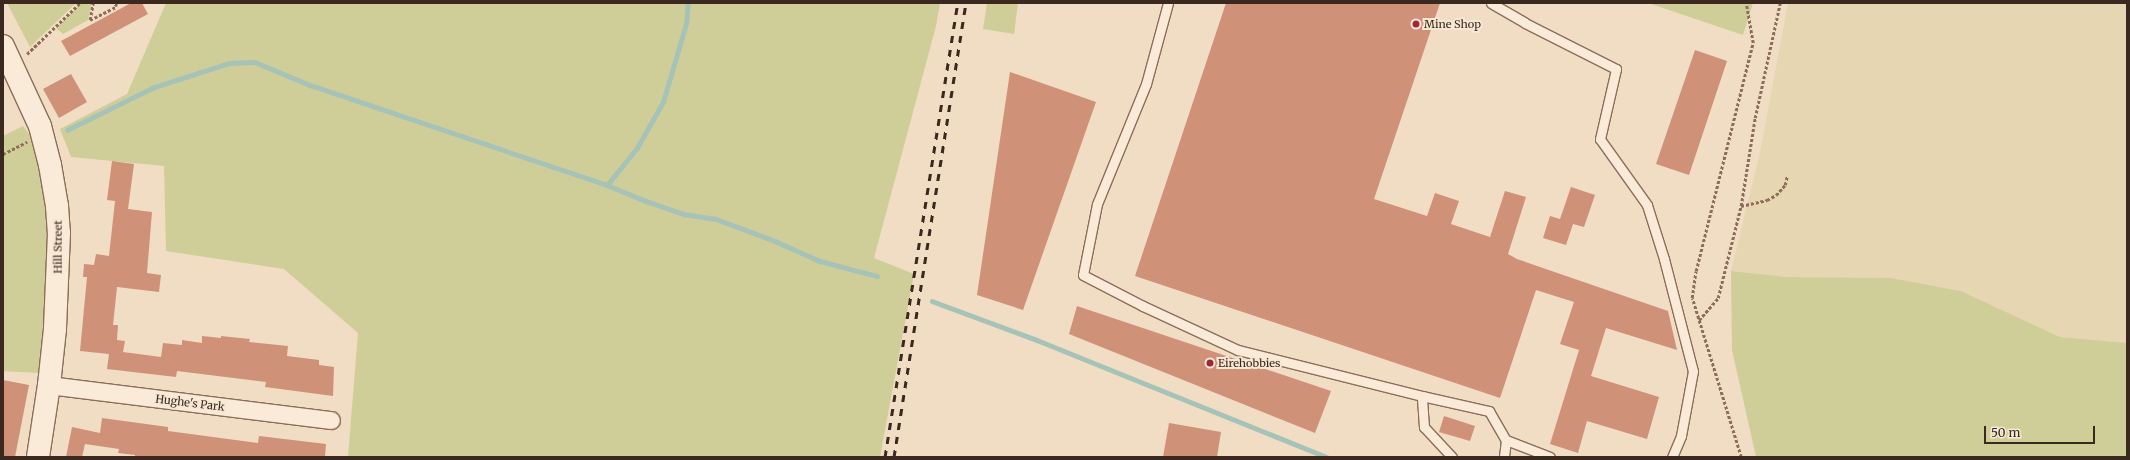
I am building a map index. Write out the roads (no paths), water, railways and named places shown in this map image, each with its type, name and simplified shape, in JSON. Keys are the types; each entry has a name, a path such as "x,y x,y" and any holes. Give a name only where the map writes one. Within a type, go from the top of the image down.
{"main road":[{"name":"Hill Street","path":"3,46 14,67 42,134 56,196 59,232 58,274 49,385 38,457"}],"street":[{"name":"Hughe's Park","path":"49,385 331,420"}],"lane":[{"path":"1168,3 1146,84 1097,204 1083,275 1143,306 1238,350 1422,396 1490,411 1506,440 1504,457"},
{"path":"1491,3 1525,23 1616,69 1600,139 1647,205 1664,259 1693,371 1681,436 1672,457"},
{"path":"1422,396 1424,426 1452,457"},
{"path":"1506,440 1550,457"}],"waterway":[{"path":"607,185 637,148 663,102 686,24 688,3"},
{"path":"67,130 152,88 229,63 255,62 310,85 607,185 646,201 684,214 716,219 775,241 820,261 877,276"},
{"path":"932,301 1037,340 1326,457"}],"railway":[{"path":"885,457 958,3"},
{"path":"894,457 966,3"}],"place":[{"name":"Mine Shop","path":"1416,24"},
{"name":"Eirehobbies","path":"1210,363"}]}
